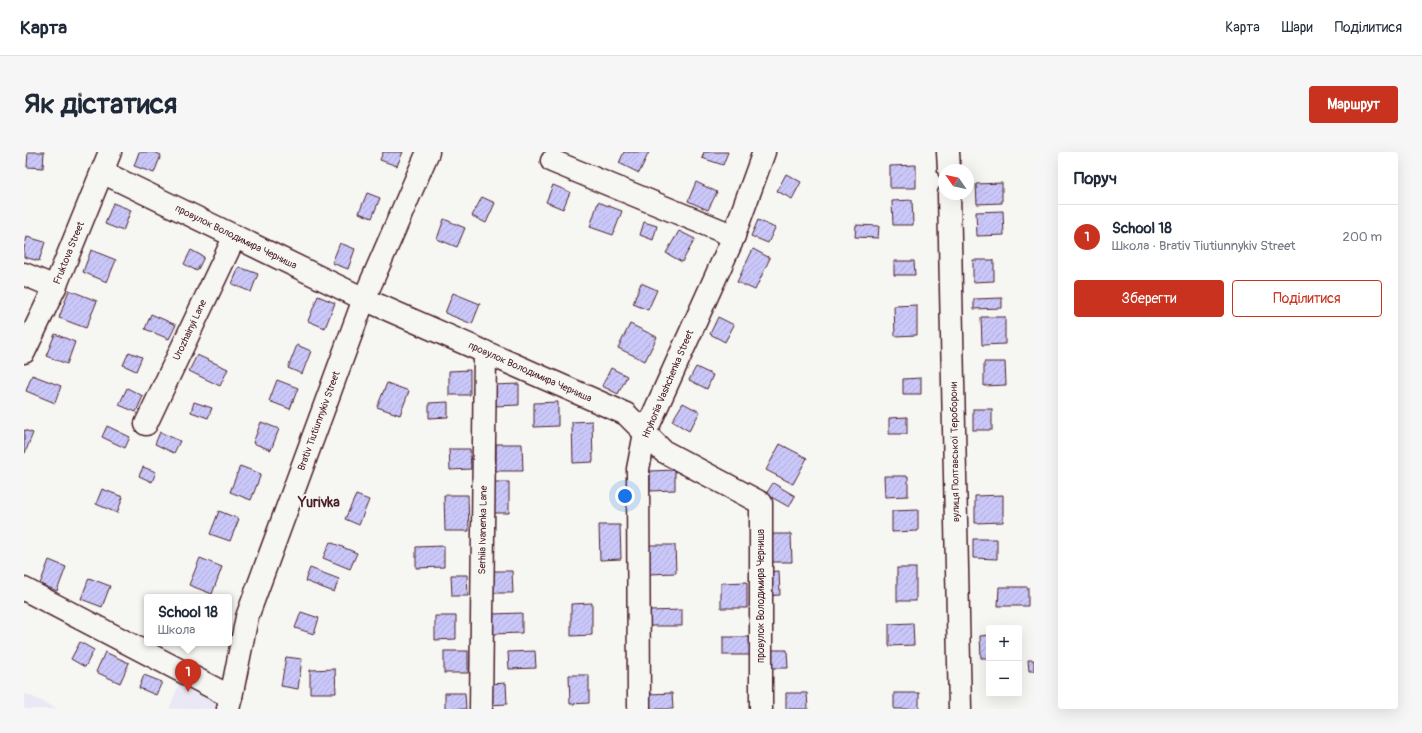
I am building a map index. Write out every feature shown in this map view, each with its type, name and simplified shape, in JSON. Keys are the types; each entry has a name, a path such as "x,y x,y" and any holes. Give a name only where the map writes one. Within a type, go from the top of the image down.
{"street":[{"name":"Fruktova Street","path":"24,352 55,288 110,152"},
{"name":"Brativ Tiutiunnykiv Street","path":"24,589 230,703 247,617 364,299 428,152"},
{"name":"Hryhoriia Vashchenka Street","path":"639,709 638,469 645,433 734,236 764,152"},
{"path":"948,152 949,164"},
{"path":"552,162 734,236"},
{"name":"провулок Володимира Черниша","path":"102,172 364,299 626,414 663,451 760,503 761,709"},
{"name":"вулиця Полтавської Тероборони","path":"949,200 960,709"},
{"name":"Urozhainyi Lane","path":"146,424 235,236"},
{"path":"24,274 55,288"},
{"name":"Serhiia Ivanenka Lane","path":"481,709 485,352"}],"shaded area":[{"path":"180,682 220,702 219,709 169,709"},
{"path":"24,693 58,709 24,709"}],"building":[{"path":"28,152 44,152 43,168 27,167"},
{"path":"139,152 154,152 161,155 154,173 134,166"},
{"path":"383,152 403,152 397,166 380,160"},
{"path":"624,152 649,152 639,173 619,163"},
{"path":"704,152 728,152 723,165 702,158"},
{"path":"916,165 916,188 890,188 890,166"},
{"path":"786,174 801,182 792,199 777,191"},
{"path":"696,182 717,192 708,210 688,201"},
{"path":"1002,183 1002,203 977,204 976,184"},
{"path":"553,185 570,192 563,209 546,202"},
{"path":"367,193 380,198 372,218 359,213"},
{"path":"482,197 495,203 486,223 472,216"},
{"path":"912,200 913,225 893,225 892,201"},
{"path":"598,202 622,211 613,235 590,227"},
{"path":"113,203 131,210 123,231 105,224"},
{"path":"1003,211 1004,235 977,236 976,212"},
{"path":"444,219 465,228 457,247 437,239"},
{"path":"758,220 775,228 768,243 751,236"},
{"path":"644,222 657,226 653,240 640,235"},
{"path":"856,225 879,226 878,238 855,237"},
{"path":"679,231 695,239 682,262 666,253"},
{"path":"27,237 45,242 39,261 24,257"},
{"path":"340,243 355,249 348,269 332,263"},
{"path":"753,249 770,258 755,290 737,282"},
{"path":"91,250 116,260 107,282 83,272"},
{"path":"191,250 204,257 197,271 184,264"},
{"path":"973,260 994,260 994,281 973,282"},
{"path":"894,261 914,261 915,275 894,275"},
{"path":"239,267 258,274 251,292 232,284"},
{"path":"641,283 657,290 648,310 633,304"},
{"path":"69,290 97,301 86,328 59,318"},
{"path":"453,293 480,304 472,324 445,313"},
{"path":"318,296 335,303 325,328 308,321"},
{"path":"1002,298 1002,308 974,309 974,299"},
{"path":"917,305 917,335 895,336 894,306"},
{"path":"151,314 176,325 169,339 145,329"},
{"path":"718,317 734,325 725,342 710,334"},
{"path":"981,317 1005,317 1005,344 982,345"},
{"path":"630,324 657,337 645,361 618,348"},
{"path":"55,334 75,342 67,364 46,356"},
{"path":"297,345 311,351 302,374 288,368"},
{"path":"129,352 142,357 136,371 123,365"},
{"path":"197,355 228,369 220,386 189,371"},
{"path":"984,362 1005,362 1006,385 984,386"},
{"path":"696,367 713,375 707,389 689,380"},
{"path":"611,368 627,376 618,394 602,386"},
{"path":"470,370 470,395 449,395 449,371"},
{"path":"32,375 61,386 55,403 26,391"},
{"path":"921,378 921,394 903,394 903,379"},
{"path":"277,380 298,388 290,409 269,401"},
{"path":"387,383 409,391 400,415 377,407"},
{"path":"519,384 519,405 494,406 493,385"},
{"path":"127,388 143,396 136,412 119,405"},
{"path":"194,402 212,408 208,418 191,412"},
{"path":"448,402 448,417 429,418 429,403"},
{"path":"558,402 558,426 534,427 534,403"},
{"path":"683,403 700,412 689,431 672,421"},
{"path":"973,409 992,409 992,430 973,430"},
{"path":"907,417 907,434 889,434 889,418"},
{"path":"592,421 593,462 573,463 572,422"},
{"path":"261,422 279,429 271,450 253,443"},
{"path":"107,426 130,437 125,448 102,437"},
{"path":"24,430 33,433 25,453 24,453"},
{"path":"160,432 180,441 174,453 155,444"},
{"path":"496,444 522,444 523,471 496,471"},
{"path":"780,444 807,458 793,484 766,470"},
{"path":"449,449 470,449 471,469 450,470"},
{"path":"240,466 261,474 251,500 230,492"},
{"path":"143,467 156,472 152,482 139,476"},
{"path":"675,470 675,490 650,491 650,471"},
{"path":"884,476 908,476 908,496 885,497"},
{"path":"493,482 509,482 509,513 494,513"},
{"path":"773,483 795,496 789,507 766,494"},
{"path":"102,489 123,497 117,513 96,504"},
{"path":"356,495 369,500 359,525 345,519"},
{"path":"444,495 468,495 469,531 445,531"},
{"path":"1003,495 1003,522 975,523 975,496"},
{"path":"918,510 918,531 892,532 892,511"},
{"path":"219,511 239,519 230,541 210,534"},
{"path":"599,525 620,525 621,559 600,560"},
{"path":"768,534 791,534 792,562 768,562"},
{"path":"973,539 997,539 997,559 973,558"},
{"path":"330,542 357,553 350,569 323,558"},
{"path":"649,545 675,545 676,573 649,574"},
{"path":"444,546 444,567 416,568 416,547"},
{"path":"200,558 222,567 212,594 189,585"},
{"path":"49,560 66,567 57,591 40,584"},
{"path":"310,568 339,579 334,592 305,581"},
{"path":"897,568 916,568 916,601 897,601"},
{"path":"490,571 512,571 513,593 490,593"},
{"path":"779,571 780,595 765,596 764,572"},
{"path":"451,575 467,575 468,596 452,596"},
{"path":"89,578 110,586 102,607 81,599"},
{"path":"747,582 747,608 721,608 721,583"},
{"path":"999,587 1028,587 1028,606 998,606"},
{"path":"592,603 592,635 571,636 571,604"},
{"path":"682,610 682,626 649,626 649,611"},
{"path":"301,612 319,618 314,634 295,628"},
{"path":"522,613 522,633 492,634 491,614"},
{"path":"435,616 456,616 456,639 435,640"},
{"path":"913,623 914,645 889,646 889,624"},
{"path":"986,635 986,658 981,658 980,636"},
{"path":"723,637 750,637 751,655 723,655"},
{"path":"80,642 94,650 85,667 71,659"},
{"path":"767,650 787,650 788,668 768,668"},
{"path":"444,651 468,651 468,673 444,673"},
{"path":"535,651 536,668 509,669 508,652"},
{"path":"105,652 129,663 120,683 96,672"},
{"path":"286,657 302,659 298,689 281,686"},
{"path":"1028,660 1034,660 1034,671 1029,671"},
{"path":"335,669 336,693 310,693 310,670"},
{"path":"144,675 162,682 156,695 139,688"},
{"path":"569,675 589,675 589,703 570,704"},
{"path":"506,683 507,704 489,705 489,684"},
{"path":"445,693 465,693 466,709 445,709"},
{"path":"672,693 673,709 650,709 649,694"},
{"path":"786,693 807,693 808,709 786,709"},
{"path":"894,693 919,693 919,709 894,709"}],"place":[{"name":"School 18","path":"188,692"}],"district":[{"name":"Yurivka","path":"319,502"}]}
